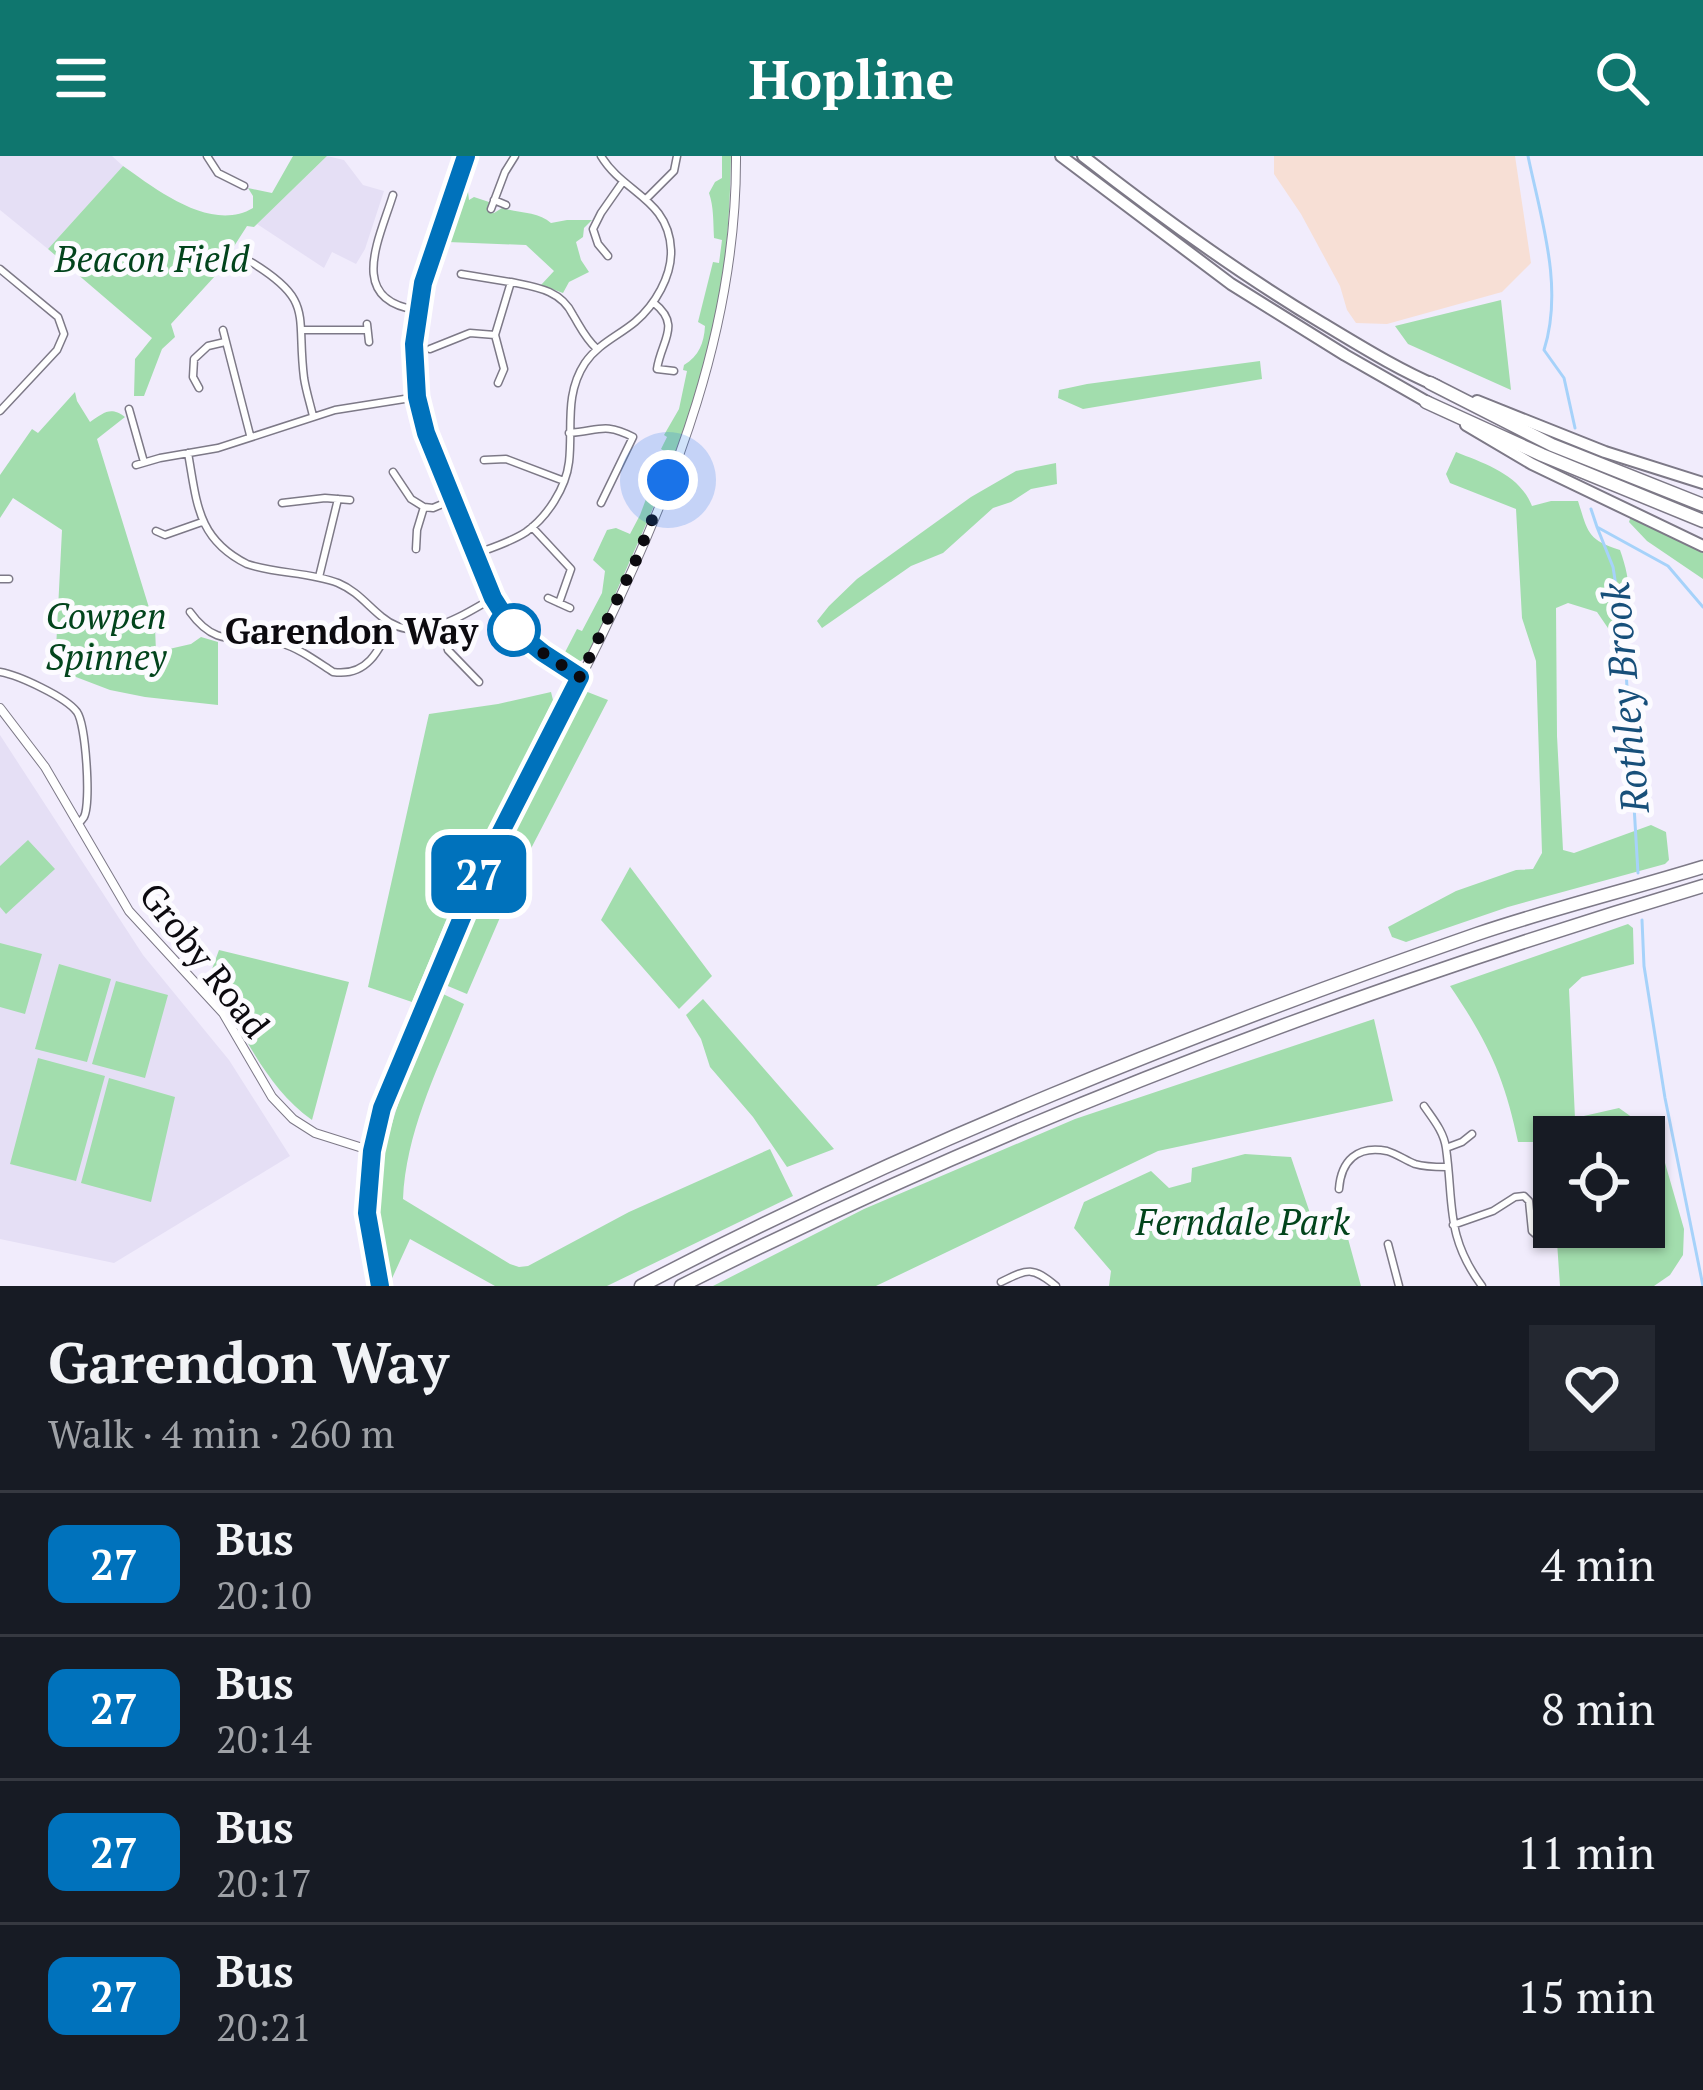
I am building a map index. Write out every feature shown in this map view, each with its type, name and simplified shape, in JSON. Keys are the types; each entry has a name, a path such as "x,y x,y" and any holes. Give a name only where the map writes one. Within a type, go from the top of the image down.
{"highway":[{"path":"1061,156 1231,284 1345,355 1532,464 1703,546"},
{"path":"1083,156 1229,264 1351,340 1552,445 1703,505"},
{"path":"1430,383 1604,452 1703,483"},
{"path":"1426,402 1703,521"},
{"path":"641,1286 1004,1115 1239,1021 1481,933 1703,867"},
{"path":"681,1286 912,1175 1130,1083 1556,930 1703,886"}],"street":[{"path":"207,156 218,173 244,186"},
{"path":"466,156 417,310 417,397 426,433 493,598 512,628 580,677"},
{"path":"506,205 493,205 515,156"},
{"path":"475,554 524,533 546,512 565,481 571,397 584,365 597,349 635,322 667,278 672,254 665,223 602,156"},
{"path":"647,199 674,171 677,156"},
{"path":"380,1286 367,1213 372,1151 382,1108 468,899 614,609 656,511 710,360 729,270 736,156"},
{"path":"227,192 232,181"},
{"path":"608,256 593,230 623,182"},
{"path":"393,195 378,243 373,280 387,299 417,310"},
{"path":"259,267 265,258"},
{"path":"250,262 287,288 300,312 304,381 313,416"},
{"path":"0,268 58,317 64,334 57,350 0,411"},
{"path":"460,274 476,281 511,282 551,292 571,309 597,349"},
{"path":"498,383 504,368 495,335 511,282"},
{"path":"652,302 670,323 657,369 674,371"},
{"path":"303,330 367,327 369,342"},
{"path":"223,330 250,435"},
{"path":"430,349 470,332 495,335"},
{"path":"199,388 192,368 199,352 225,342"},
{"path":"440,345 443,356"},
{"path":"504,368 517,372"},
{"path":"182,382 193,377"},
{"path":"128,409 140,463 218,448 335,410 417,397"},
{"path":"569,433 604,427 633,437 601,503"},
{"path":"188,453 202,522 214,540 247,564 319,577 351,589 391,624 422,629 442,626 493,598"},
{"path":"484,460 507,454 565,481"},
{"path":"393,472 416,504 433,508 452,500"},
{"path":"405,489 416,482"},
{"path":"280,503 325,497 350,500"},
{"path":"319,577 338,499"},
{"path":"416,549 424,507"},
{"path":"162,536 202,522"},
{"path":"532,527 571,569 559,603"},
{"path":"548,598 570,608"},
{"path":"190,612 213,635 282,644 341,674 370,663 391,624"},
{"path":"192,634 200,626"},
{"path":"442,626 448,650 479,682"},
{"path":"470,673 478,664"},
{"path":"0,672 44,690 79,717 85,742 86,812 78,824"},
{"name":"Groby Road","path":"0,708 45,767 129,911 223,1013 268,1092 319,1134 372,1151"},
{"path":"1424,1106 1446,1148 1453,1225 1479,1285"},
{"path":"1446,1148 1472,1134"},
{"path":"1339,1189 1340,1171 1348,1159 1361,1153 1384,1150 1422,1166 1446,1167"},
{"path":"1453,1225 1524,1196 1529,1201 1533,1232"},
{"path":"1388,1244 1400,1286"},
{"path":"1001,1282 1025,1270 1040,1273 1056,1286"}],"shaded area":[{"path":"0,156 112,156 123,166 48,249 0,210"},
{"path":"327,156 344,160 363,185 384,191 356,264 332,252 324,268 257,224"},
{"path":"1274,156 1515,156 1531,263 1502,292 1387,324 1356,323 1301,214 1274,174"},
{"path":"0,735 143,955 229,1060 290,1156 114,1263 0,1239"}],"green space":[{"name":"Beacon Field","path":"293,156 327,156 254,227 247,226 215,276 171,324 175,337 162,349 144,396 134,396 135,359 152,338 48,249 123,166 185,205 202,212 237,214 253,208 248,188 272,193"},
{"path":"722,156 731,156 724,265 695,397 599,634 582,660 561,660 602,593 605,571 593,560 607,530 630,534 640,515 664,451 664,435 679,409 687,371 684,365 702,343 705,326 698,322 722,240 714,238 709,193 722,178"},
{"path":"467,183 469,200 489,202 488,210 494,213 502,208 551,223 592,220 576,242 589,272 569,282 563,293 541,285 554,271 526,245 448,242"},
{"path":"1501,300 1511,390 1408,344 1395,326"},
{"path":"1260,361 1262,379 1083,409 1058,398 1059,390 1087,384"},
{"name":"Cowpen Spinney","path":"75,392 90,422 111,411 125,417 97,439 155,627 156,652 201,637 218,642 218,705 110,690 55,669 62,530 13,498 0,518 0,475 32,429 38,433"},
{"path":"1456,452 1511,478 1532,506 1578,501 1590,533 1620,550 1629,586 1626,623 1610,631 1597,612 1568,603 1556,608 1563,850 1574,853 1651,825 1666,832 1669,860 1406,942 1392,937 1388,927 1456,891 1516,870 1533,869 1542,853 1536,661 1522,618 1516,509 1450,483 1446,474"},
{"path":"1056,463 1057,484 1031,489 993,508 943,553 911,566 822,628 817,621 857,579 971,497 1016,471"},
{"path":"1631,516 1703,553 1703,579 1647,541 1629,522"},
{"path":"585,691 608,700 523,864 467,994 443,984 494,866"},
{"path":"551,692 553,700 456,897 412,1002 368,987 429,714"},
{"path":"28,840 55,869 6,914 0,907 0,866"},
{"path":"630,867 712,976 679,1009 601,920"},
{"path":"1628,924 1633,928 1634,964 1582,977 1569,989 1575,1116 1533,1116 1533,1142 1518,1142 1493,1060 1450,986"},
{"path":"0,943 42,954 25,1014 0,1007"},
{"path":"219,950 349,982 312,1120 270,1077 208,980"},
{"path":"59,964 111,979 87,1062 35,1049"},
{"path":"116,981 168,995 145,1078 92,1064"},
{"path":"441,993 464,1004 417,1124 403,1199 510,1264 528,1266 629,1212 770,1149 793,1196 607,1286 495,1286 410,1239 389,1285 380,1246 381,1171 399,1100"},
{"path":"703,999 834,1149 787,1167 710,1067 686,1015"},
{"path":"1374,1019 1393,1101 1158,1151 876,1286 713,1286 864,1209 1075,1119"},
{"path":"38,1058 105,1076 76,1181 10,1164"},
{"path":"109,1078 175,1097 151,1202 81,1183"},
{"path":"1619,1108 1630,1116 1584,1116"},
{"name":"Ferndale Park","path":"1245,1154 1291,1157 1315,1228 1344,1224 1361,1286 1109,1286 1111,1271 1074,1228 1084,1202 1151,1171 1169,1188 1191,1182 1192,1168"},
{"path":"1665,1163 1684,1229 1683,1255 1670,1275 1654,1286 1560,1286 1557,1248 1665,1248"}],"waterway":[{"name":"Rothley Brook","path":"1528,156 1551,278 1550,326 1544,350 1564,378 1575,428"},
{"name":"Rothley Brook","path":"1591,509 1597,527 1668,566 1703,607"},
{"name":"Rothley Brook","path":"1597,527 1613,567 1624,637 1638,873"},
{"name":"Rothley Brook","path":"1642,920 1644,966 1665,1098 1703,1286"}],"bus line":[{"name":"27","path":"380,1286 367,1213 368,1178 382,1108 484,865 580,677 512,628 493,598 426,433 417,397 417,310 466,156"}],"place":[{"name":"Garendon Way","path":"514,630"}],"route":[{"path":"514,630 580,677 668,480"}]}
